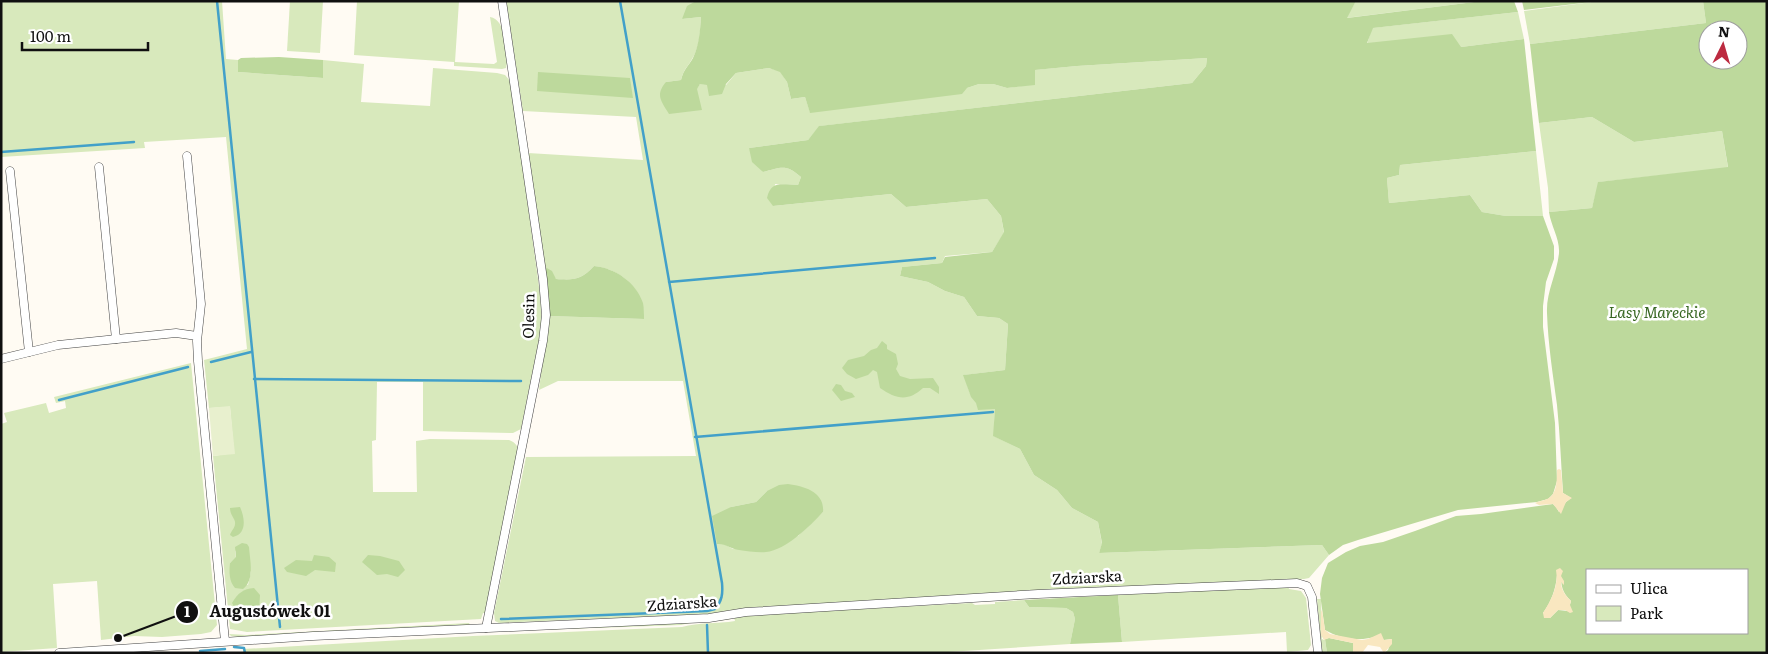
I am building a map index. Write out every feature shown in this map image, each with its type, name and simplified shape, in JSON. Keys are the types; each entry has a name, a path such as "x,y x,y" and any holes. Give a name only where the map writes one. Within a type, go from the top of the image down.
{"street":[{"name":"Olesin","path":"486,628 544,341 546,315 522,128 502,1"},
{"path":"187,156 201,304 197,336 198,361 225,641"},
{"path":"99,166 116,339"},
{"path":"10,171 29,352"},
{"path":"1,359 58,345 176,333 197,336"},
{"name":"Zdziarska","path":"59,653 225,641 709,618 746,612 1057,593 1297,583 1307,586 1312,597 1318,653"},
{"path":"184,644 185,653"}],"green space":[{"path":"1,1 222,1 226,59 238,60 238,72 323,78 323,60 364,64 361,102 430,106 433,68 505,75 511,82 540,294 542,325 521,429 513,433 423,431 423,382 377,382 376,440 372,441 373,492 417,492 416,441 430,439 509,440 514,442 518,448 485,613 483,613 481,619 247,632 230,629 213,456 234,453 230,407 209,408 204,360 247,349 226,137 144,142 145,148 1,157","holes":["235,550 251,572 248,585 230,577 230,563 236,558"]},
{"path":"290,1 323,1 320,53 287,51"},
{"path":"357,1 459,1 455,62 494,64 497,62 490,17 500,23 502,29 505,43 506,68 454,66 454,62 354,55"},
{"path":"506,1 696,1 682,19 701,17 697,49 684,70 681,80 666,82 697,88 700,84 726,85 736,73 769,68 780,71 787,82 791,99 805,97 810,112 967,88 979,84 993,84 1007,88 1035,84 1034,70 1207,58 1206,66 1192,83 820,126 808,140 749,148 763,172 787,168 801,177 798,185 775,184 773,206 891,194 906,207 987,199 1001,216 1004,233 992,252 945,256 942,263 902,267 900,276 928,282 945,291 964,297 977,316 999,318 1008,324 1005,370 964,375 969,390 976,401 995,409 994,436 1020,449 1034,475 1057,490 1072,508 1098,522 1102,544 1099,553 1322,545 1329,555 1309,578 1304,579 1147,586 711,614 499,623 495,621 494,613 526,457 696,456 683,381 558,381 539,390 548,316 644,319 641,299 636,291 630,283 614,272 594,266 581,277 556,279 545,267 528,153 643,160 636,117 523,111","holes":["767,491 823,512 798,536 733,549 722,543 731,507 756,502"]},
{"path":"696,1 1356,1 1347,18 1482,1 1514,1 1518,12 1373,28 1367,43 1452,34 1461,47 1524,39 1536,151 1400,165 1399,175 1387,178 1389,203 1470,195 1482,212 1506,216 1543,216 1554,246 1554,259 1546,282 1543,306 1543,327 1555,423 1557,481 1553,494 1548,499 1537,502 1458,510 1343,545 1329,555 1322,545 1099,553 1102,543 1098,522 1072,508 1057,490 1034,475 1020,449 993,436 995,409 978,410 976,403 971,397 963,375 1005,370 1008,324 999,318 977,316 964,297 945,291 928,282 900,276 902,267 942,263 945,257 992,252 1004,232 1001,216 987,199 906,207 891,194 773,206 767,198 771,188 782,184 798,185 801,177 787,168 763,172 752,162 749,148 808,140 819,126 1192,83 1206,66 1207,58 1035,70 1035,85 1007,88 993,84 979,84 967,88 962,94 810,113 805,97 791,99 787,82 780,72 769,68 736,73 726,84 722,94 709,96 707,85 700,84 697,89 702,110 669,114 660,98 660,94 666,82 681,80 695,53 701,17 682,19 687,6"},
{"path":"1356,1 1482,1 1346,18"},
{"path":"1522,1 1599,1 1524,10"},
{"path":"1599,1 1703,1 1706,20 1698,20 1698,24 1530,44 1524,11"},
{"name":"Lasy Mareckie","path":"1703,1 1767,1 1767,653 1384,653 1388,650 1392,639 1384,640 1377,636 1351,639 1337,636 1325,630 1320,594 1322,578 1328,563 1346,552 1360,546 1383,542 1456,516 1553,504 1559,512 1571,498 1563,493 1558,416 1548,336 1547,305 1559,253 1549,212 1592,208 1598,182 1728,167 1722,131 1634,142 1592,117 1539,123 1530,44 1698,24 1698,70 1748,70 1748,20 1706,20","holes":["1561,574 1561,582 1566,595 1571,601 1568,611 1558,610 1550,618 1543,613 1553,595 1557,575"]},
{"path":"1518,12 1524,39 1461,47 1367,44 1372,28"},
{"path":"279,57 323,60 323,78 238,72 238,60 241,58"},
{"path":"538,72 630,78 633,98 537,91"},
{"path":"1592,117 1634,142 1722,131 1728,168 1599,182 1592,208 1549,212 1548,188 1539,123"},
{"path":"1536,151 1543,216 1506,216 1482,212 1470,195 1389,203 1387,178 1399,175 1400,165"},
{"path":"594,266 617,273 630,283 640,295 644,309 644,319 548,316 545,267 552,271 556,279 568,279 581,277"},
{"path":"882,341 887,345 887,349 896,354 898,364 896,369 900,376 910,379 933,378 939,387 939,394 930,388 923,388 907,397 897,397 880,388 877,372 873,370 868,375 856,379 847,374 842,368 848,360 864,356 877,348"},
{"path":"191,363 217,625 211,632 201,634 162,637 134,636 101,640 97,581 53,584 57,648 1,652 1,424 7,422 4,413 46,403 49,413 66,408 65,401 56,403 54,397"},
{"path":"836,384 841,385 845,391 852,393 855,397 841,401 832,390"},
{"path":"230,406 235,454 213,456 209,408"},
{"path":"788,484 807,488 821,499 823,512 805,530 782,547 766,552 739,550 723,544 717,544 712,516 731,507 756,502 767,491 779,485"},
{"path":"240,507 244,525 241,533 233,537 230,535 235,522 230,508"},
{"path":"242,543 247,544 249,547 251,570 249,581 243,589 235,588 230,573 230,563 236,557 235,547"},
{"path":"314,555 329,557 336,563 335,572 315,570 306,576 287,572 284,568 296,560 312,561"},
{"path":"368,555 399,561 405,570 398,577 387,574 377,575 362,562"},
{"path":"1288,586 1289,589 1301,591 1306,598 1311,645 1308,650 1287,652 1286,632 1122,642 1118,595"},
{"path":"254,588 260,595 259,612 256,615 245,614 239,611 232,603 239,594 247,589"},
{"path":"1118,595 1122,642 1070,644 1075,619 1073,612 1066,608 1029,607 1024,600"},
{"path":"1317,599 1321,599 1322,639 1325,639 1327,653 1322,653"},
{"path":"1024,600 1029,607 1066,608 1073,612 1075,619 1070,644 933,653 243,653 243,649 682,627 695,624 735,621 734,617 755,615 972,603 975,605 995,604 995,602"},
{"path":"731,618 681,625 476,632"},
{"path":"469,623 470,625 239,637 229,634 247,635"},
{"path":"1329,638 1353,643 1353,653 1327,653 1325,639"}],"sand":[{"path":"1557,470 1561,470 1563,493 1572,498 1566,502 1561,514 1553,504 1539,505 1535,503 1547,499 1553,494 1556,487"},
{"path":"1560,568 1563,571 1561,576 1564,581 1564,585 1561,582 1562,588 1571,601 1570,605 1573,612 1558,610 1550,618 1544,618 1543,613 1555,587 1556,570"},
{"path":"1322,610 1325,630 1330,634 1362,640 1381,633 1384,640 1392,639 1392,644 1384,653 1380,647 1368,645 1362,653 1353,653 1353,643 1329,638 1324,640 1321,635"}],"waterway":[{"path":"217,1 280,627"},
{"path":"501,619 707,611 715,609 722,597 722,583 620,1"},
{"path":"1,152 134,142"},
{"path":"669,282 935,258"},
{"path":"211,362 251,352"},
{"path":"59,400 188,367"},
{"path":"254,379 521,381"},
{"path":"695,437 993,412"},
{"path":"707,625 708,653"},
{"path":"234,647 244,648 245,653"},
{"path":"200,651 225,649"}],"place":[{"name":"Augustówek 01","path":"118,638"}]}
